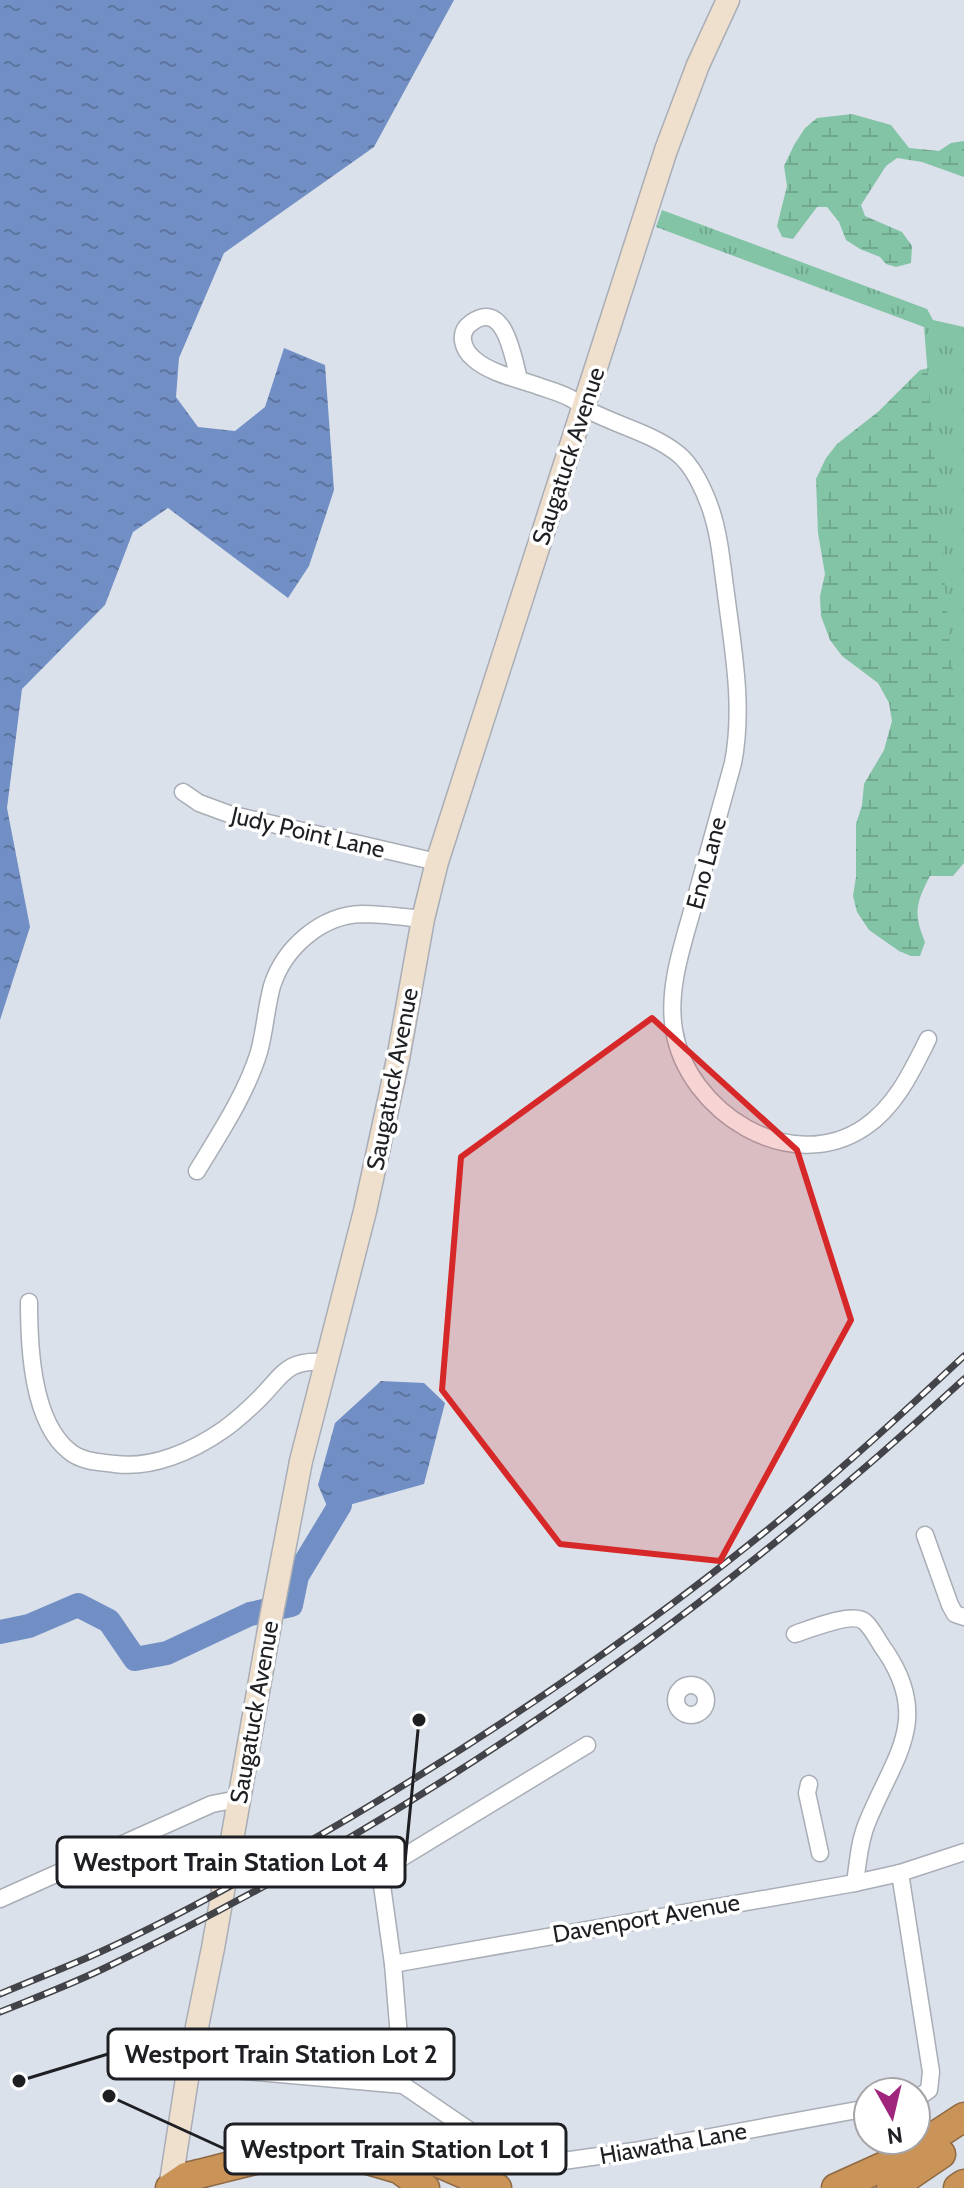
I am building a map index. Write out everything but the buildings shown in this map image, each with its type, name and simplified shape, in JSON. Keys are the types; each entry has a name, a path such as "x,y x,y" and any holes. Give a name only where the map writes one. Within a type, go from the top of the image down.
{"highway":[{"path":"836,2188 898,2160 964,2117"},
{"path":"891,2188 964,2137"},
{"path":"170,2188 186,2177 351,2143 382,2145 415,2154 497,2188"},
{"path":"198,2188 303,2165 353,2158 388,2164 409,2174 425,2188"},
{"path":"958,2188 964,2184"}],"main road":[{"name":"Saugatuck Avenue","path":"170,2188 189,2066 301,1461 365,1211 437,862 666,150 698,65 728,0"}],"street":[{"name":"Eno Lane","path":"519,379 568,397 583,407 641,432 681,456 708,500 719,539 735,664 738,732 733,763 673,990 674,1030 684,1064 704,1095 735,1122 769,1138 793,1143 818,1143 847,1136 879,1115 903,1085 928,1039"},
{"name":"Judy Point Lane","path":"183,792 199,803 229,814 437,862"},
{"path":"197,1171 249,1076 263,1035 273,982 294,947 319,927 346,915 423,919"},
{"path":"29,1302 34,1375 47,1419 69,1451 78,1457 101,1463 135,1466 188,1449 224,1430 287,1370 312,1361 325,1362"},
{"path":"925,1535 950,1605 955,1614 964,1617"},
{"path":"795,1634 854,1616 864,1621 890,1659 905,1690 909,1714 902,1748 865,1825 855,1883"},
{"path":"189,2066 403,2085 393,1964 380,1871 587,1745"},
{"path":"809,1784 807,1793 820,1853"},
{"path":"0,1899 212,1804 238,1799"},
{"path":"931,2076 900,1873 964,1852"},
{"name":"Davenport Avenue","path":"393,1964 900,1873"},
{"name":"Hiawatha Lane","path":"403,2085 485,2141 521,2159 563,2161 634,2151 852,2111"}],"highlighted area":[{"path":"652,1018 797,1150 851,1320 720,1561 560,1544 442,1390 461,1157"}],"green space":[{"path":"852,114 891,125 909,148 939,151 951,143 964,141 964,177 922,162 897,158 886,166 861,205 865,216 902,232 912,246 911,263 896,267 886,264 880,257 846,240 839,222 827,207 817,207 793,239 782,237 777,226 787,186 784,166 805,128 817,118"},
{"path":"662,210 927,309 933,320 964,327 964,797 924,327 656,227"},
{"path":"933,367 964,421 964,863 953,876 930,876 918,908 925,942 920,956 911,956 869,930 857,912 853,896 856,824 864,784 884,750 892,721 889,703 878,683 842,656 830,640 821,616 820,596 825,574 818,533 816,479 837,444 879,411 920,370"}],"water":[{"path":"0,0 454,0 374,147 224,253 179,358 176,397 198,427 235,431 265,407 284,348 325,365 334,490 309,566 288,598 168,508 133,532 105,605 22,689 7,808 30,927 0,1020"},
{"path":"381,1381 424,1383 445,1403 424,1484 349,1505 327,1506 318,1485 335,1423"}],"waterway":[{"path":"0,1632 29,1626 78,1605 109,1621 135,1659 167,1653 250,1614 291,1605 297,1576 340,1505"}],"railway":[{"path":"0,1994 100,1952 227,1888 351,1817 520,1711 736,1555 833,1475 964,1356"},
{"path":"0,2012 97,1972 227,1906 340,1843 451,1775 559,1704 665,1628 867,1466 964,1379"}],"place":[{"name":"Westport Train Station Lot 4","path":"419,1720"},
{"name":"Westport Train Station Lot 2","path":"19,2081"},
{"name":"Westport Train Station Lot 1","path":"109,2096"}]}
